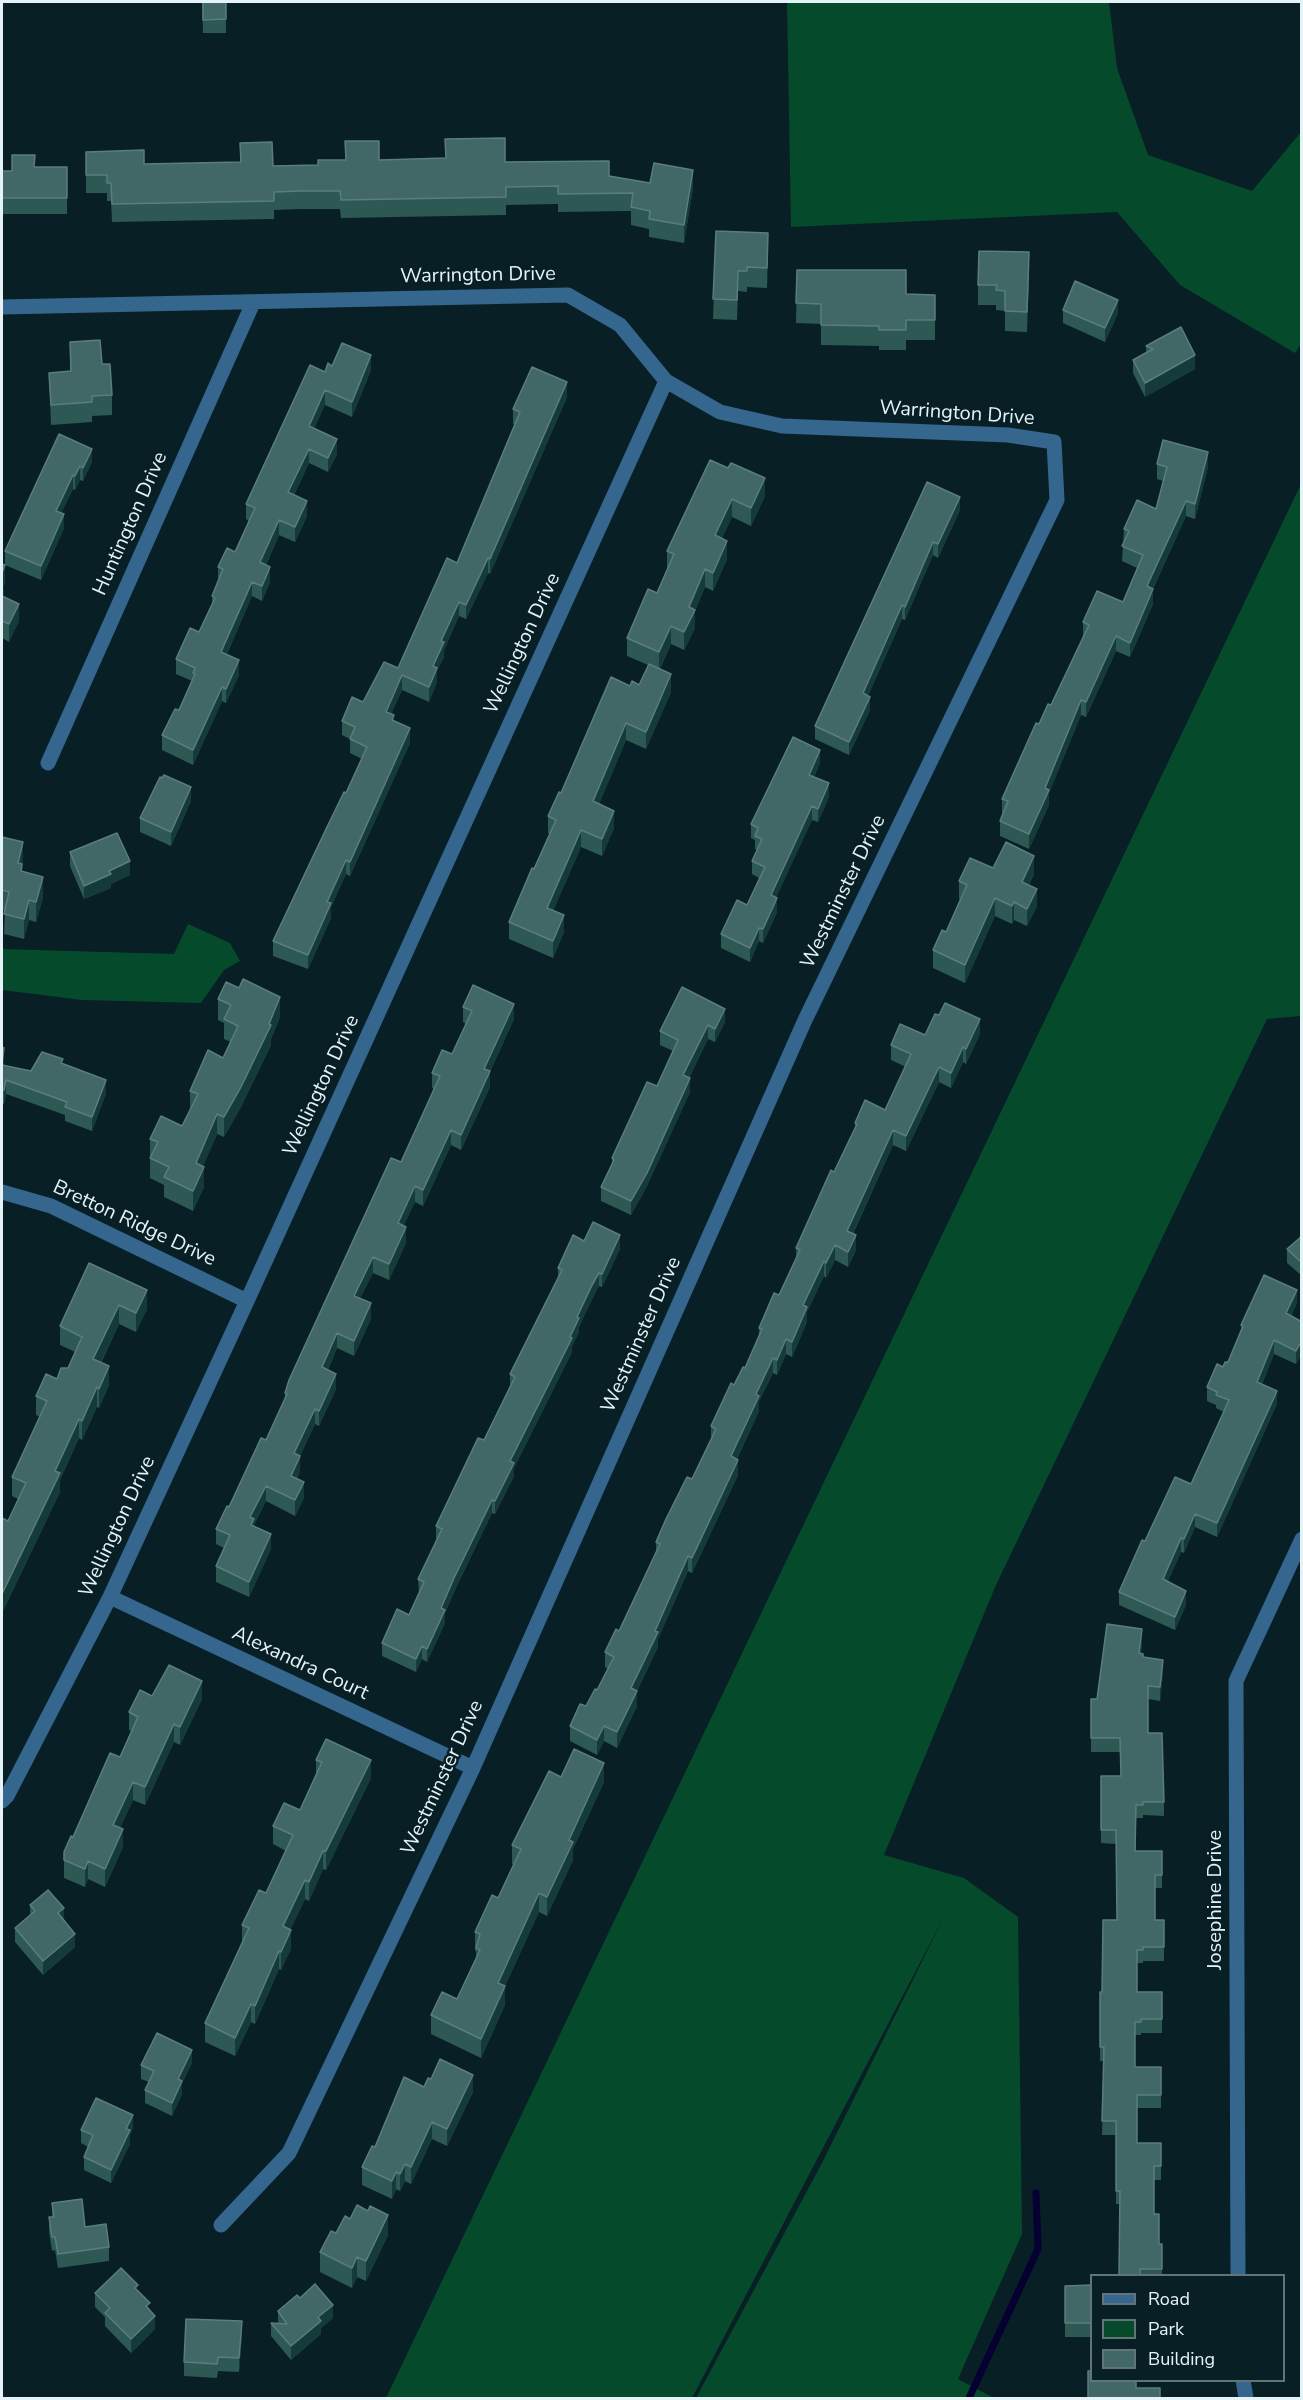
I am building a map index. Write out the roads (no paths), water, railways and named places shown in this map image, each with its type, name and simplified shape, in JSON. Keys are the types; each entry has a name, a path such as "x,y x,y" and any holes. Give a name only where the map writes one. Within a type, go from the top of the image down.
{"street":[{"name":"Warrington Drive","path":"2,307 568,295 620,325 666,381 720,412 782,426 1008,435 1054,442"},
{"name":"Huntington Drive","path":"48,763 254,303"},
{"name":"Wellington Drive","path":"2,1801 7,1796 110,1597 666,381"},
{"name":"Westminster Drive","path":"221,2225 289,2153 472,1768 805,1020 1057,500 1054,442"},
{"name":"Bretton Ridge Drive","path":"2,1192 51,1206 247,1301"},
{"name":"Josephine Drive","path":"1238,2274 1236,1681 1302,1539"},
{"name":"Alexandra Court","path":"110,1597 472,1768"},
{"path":"1243,2382 1246,2398"}],"waterway":[{"path":"969,2398 1038,2249 1036,2193"}]}
